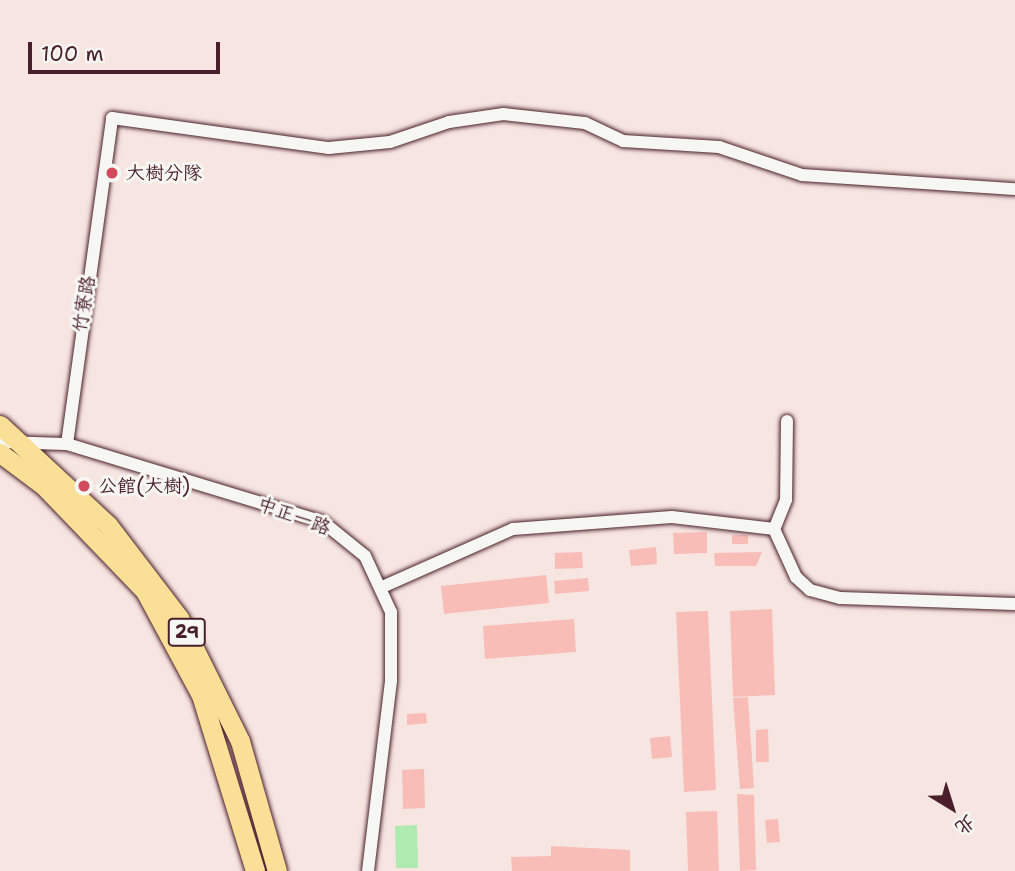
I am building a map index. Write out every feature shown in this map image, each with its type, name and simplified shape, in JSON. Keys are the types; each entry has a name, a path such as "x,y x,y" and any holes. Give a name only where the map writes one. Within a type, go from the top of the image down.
{"main road":[{"name":"29","path":"0,425 10,441 141,562 179,618 240,741 277,871"},
{"name":"29","path":"0,453 44,486 145,592 201,695 255,871"}],"street":[{"name":"竹寮路","path":"67,444 112,118 329,148 390,142 449,122 503,114 585,123 623,141 719,147 802,175 1015,189"},
{"path":"786,421 786,500 774,529 796,577 821,594 1015,604"},
{"path":"10,441 67,444"},
{"name":"中正一路","path":"67,444 323,523 365,556 382,587 391,612 391,681 368,871"},
{"path":"382,587 513,529 672,517 774,529"}],"green space":[{"path":"417,825 418,868 396,868 395,826"}],"building":[{"path":"707,532 707,553 674,554 673,533"},
{"path":"732,535 748,535 748,544 732,544"},
{"path":"656,547 657,564 631,566 629,550"},
{"path":"582,552 583,568 555,569 555,553"},
{"path":"762,552 756,566 715,566 714,553"},
{"path":"546,575 549,603 444,614 441,586"},
{"path":"588,578 589,591 555,594 554,581"},
{"path":"772,609 775,695 733,697 730,611"},
{"path":"708,611 716,790 684,792 676,612"},
{"path":"574,619 576,652 485,659 483,626"},
{"path":"748,697 754,788 740,789 733,698"},
{"path":"426,713 427,723 407,725 407,714"},
{"path":"768,729 769,762 756,762 756,730"},
{"path":"670,736 672,757 652,759 650,738"},
{"path":"424,769 425,808 403,809 402,770"},
{"path":"737,794 754,795 756,870 740,871"},
{"path":"717,811 719,871 688,871 686,812"},
{"path":"778,819 780,842 767,843 765,820"},
{"path":"551,846 630,850 630,871 512,871 511,857 551,856"}],"place":[{"name":"大樹分隊","path":"112,173"},
{"name":"公館(大樹)","path":"84,486"}]}
